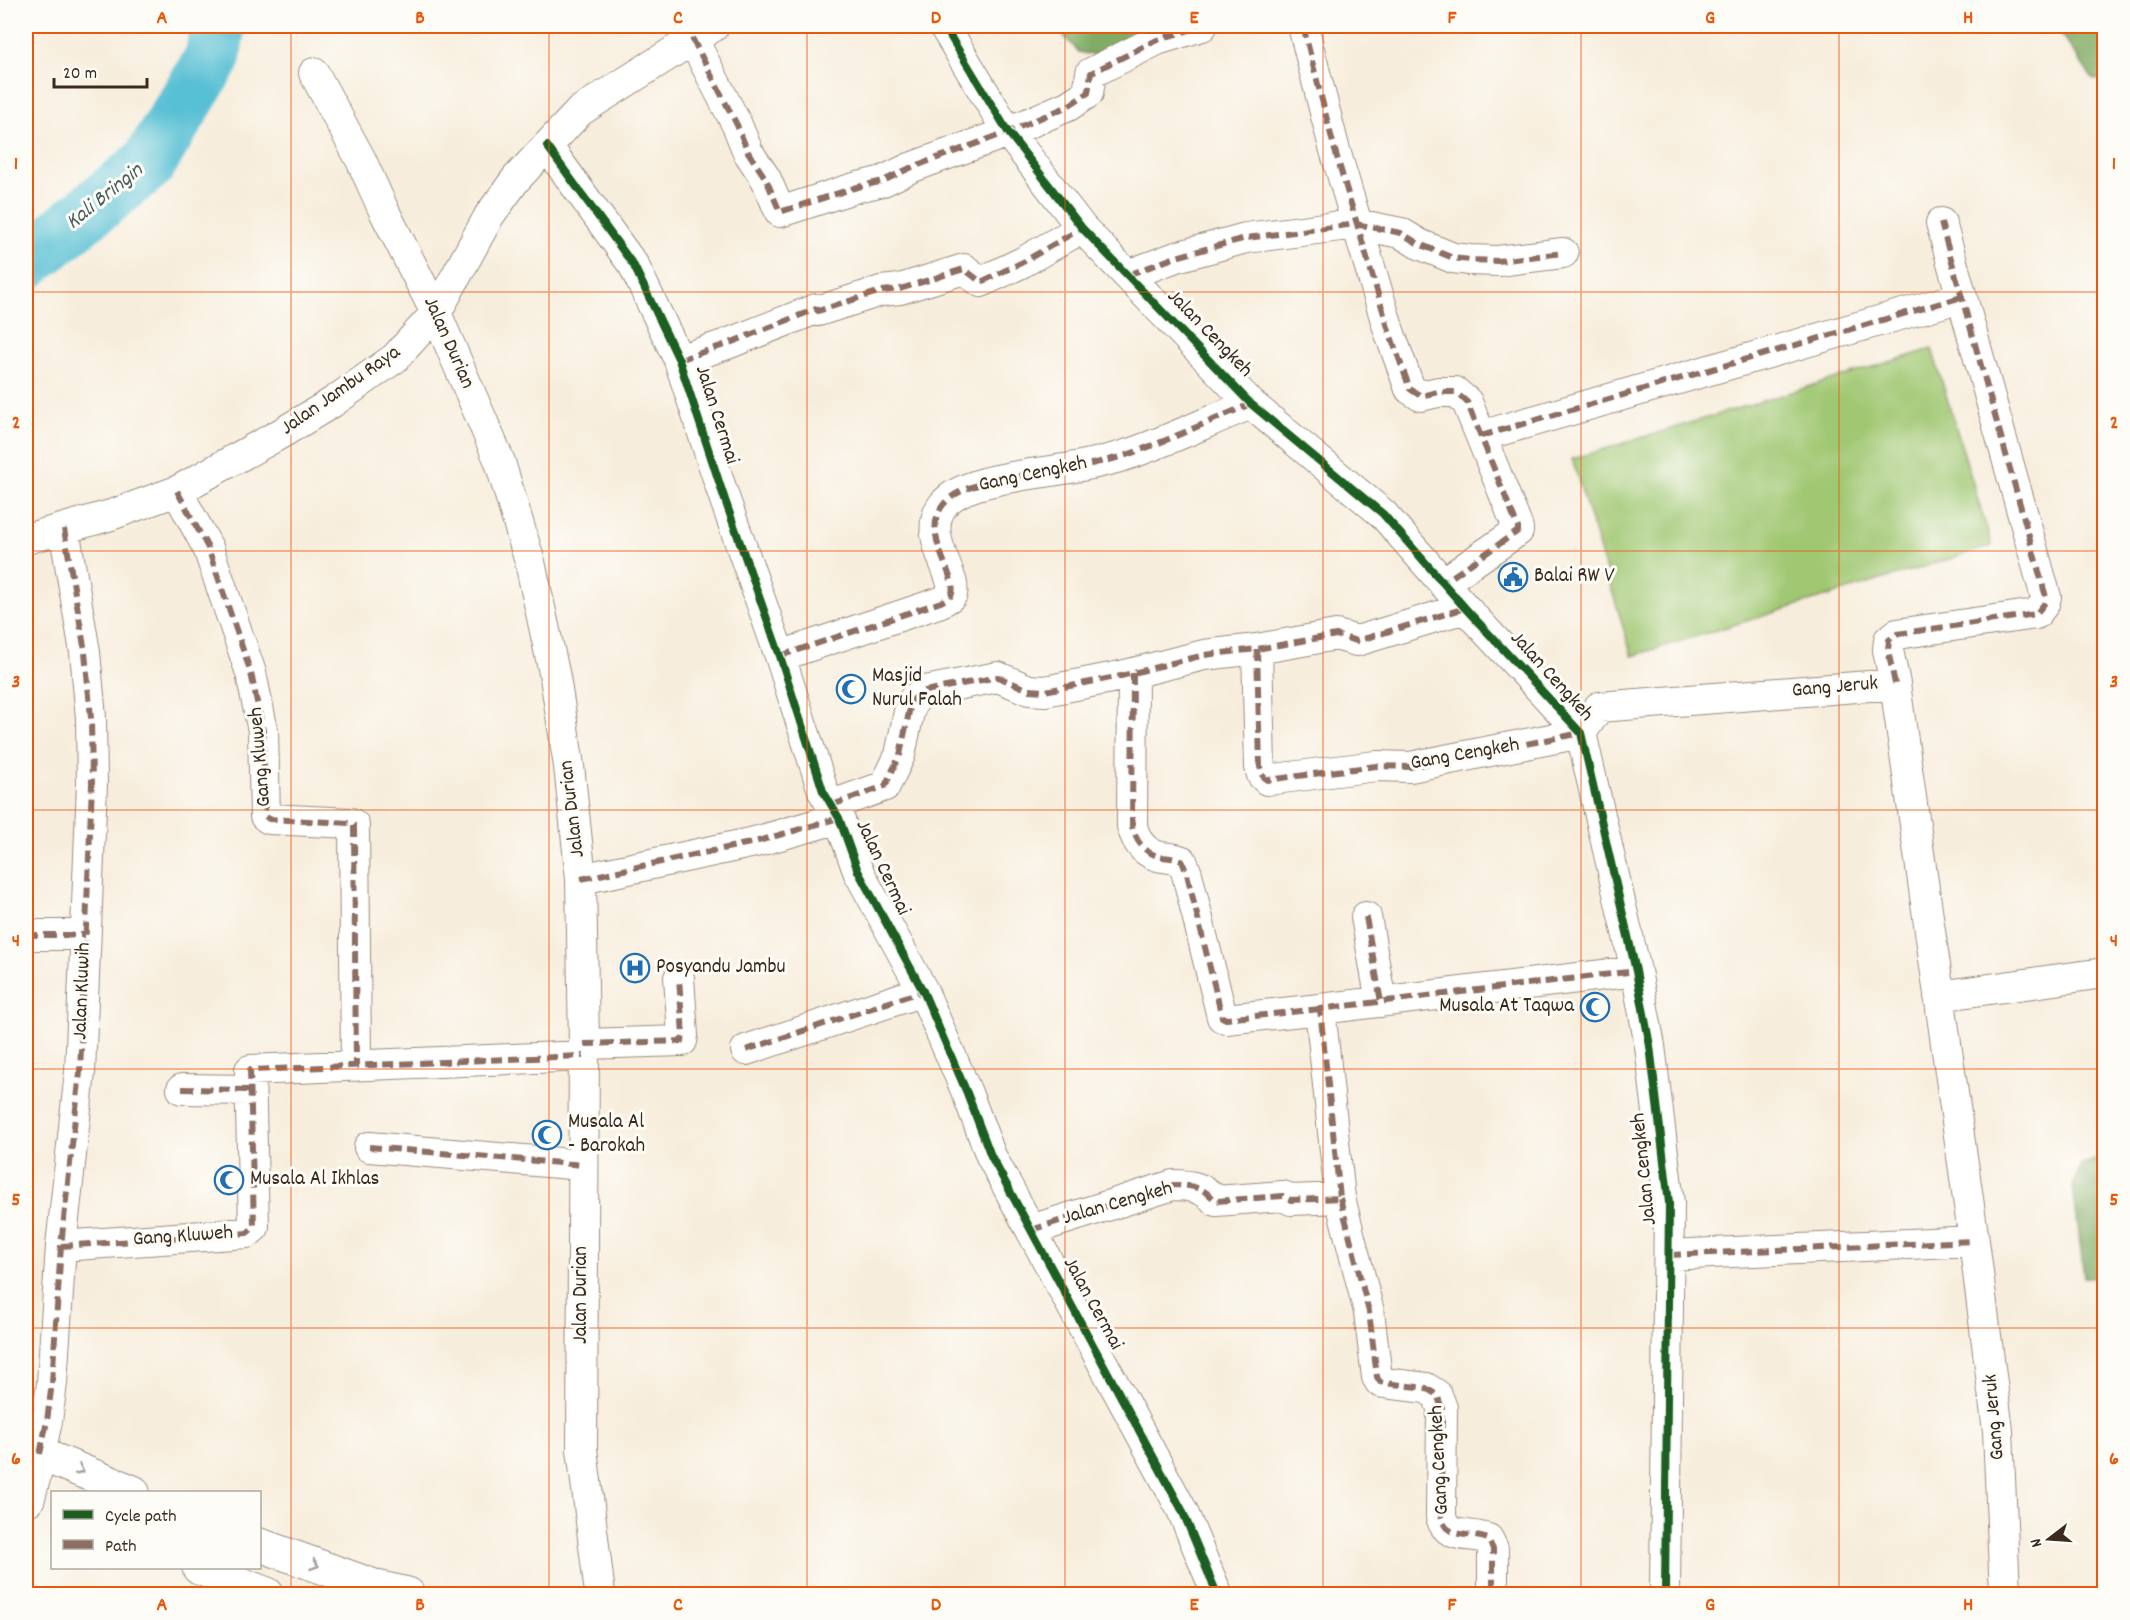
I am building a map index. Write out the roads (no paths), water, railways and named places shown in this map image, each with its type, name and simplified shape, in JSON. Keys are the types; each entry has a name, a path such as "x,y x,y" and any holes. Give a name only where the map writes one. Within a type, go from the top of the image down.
{"main road":[{"path":"35,1502 33,1452 130,1491"},
{"path":"261,1545 377,1587 408,1594"},
{"path":"202,1569 267,1594"}],"street":[{"name":"Jalan Cengkeh","path":"944,26 1008,132 1082,228 1251,404 1383,514 1465,608 1581,733 1636,971 1650,1046 1668,1203 1670,1255 1665,1594"},
{"path":"703,32 748,152 766,179 780,213 854,188 883,181 910,168 1008,132 1068,106 1088,93 1091,73 1157,40 1202,26"},
{"path":"1303,26 1356,225 1389,331 1410,389 1422,396 1438,392 1455,392 1467,402 1518,526 1518,531 1443,583"},
{"name":"Jalan Jambu Raya","path":"26,539 111,515 177,491 333,402 394,358 436,314 489,216 516,179 580,111 703,32"},
{"name":"Jalan Durian","path":"314,73 361,160 436,314 500,462 530,562 555,677 566,744 581,879 584,1050 582,1449 600,1594"},
{"name":"Jalan Cermai","path":"548,147 634,266 679,360 824,791 835,811 858,871 923,991 967,1093 991,1156 1182,1510 1217,1594"},
{"path":"1895,684 1888,650 1889,640 1897,634 2036,614 2044,604 2046,597 1941,223"},
{"path":"1128,275 1186,254 1246,238 1356,225 1401,233 1419,244 1453,258 1498,261 1563,253"},
{"path":"679,360 728,344 816,309 818,311 880,291 900,290 964,269 981,282 1023,262 1082,228"},
{"path":"1481,436 1962,297"},
{"name":"Gang Cengkeh","path":"780,656 941,602 951,596 954,587 936,538 937,518 943,505 955,494 996,480 1131,453 1251,404"},
{"name":"Gang Kluweh","path":"177,491 208,548 251,672 263,731 265,816 269,819 354,825 356,1066"},
{"name":"Jalan Kluwih","path":"33,1452 47,1421 52,1383 62,1246 80,1072 92,784 91,718 85,652 64,529"},
{"path":"835,811 885,786 900,755 914,699 925,692 998,677 1029,690 1045,691 1133,673 1204,655 1257,649 1336,635 1357,641 1465,608"},
{"name":"Gang Cengkeh","path":"1257,649 1260,767 1262,775 1267,780 1376,766 1410,767 1581,733"},
{"path":"1133,673 1132,826 1143,848 1159,857 1171,857 1182,861 1222,1017 1226,1019 1320,1009 1636,971"},
{"name":"Gang Jeruk","path":"1581,733 1599,707 1895,684 1974,1240 1998,1431 2005,1594"},
{"name":"Jalan Cermai","path":"581,879 755,842 835,811"},
{"path":"1366,917 1381,1002"},
{"path":"26,935 86,935"},
{"path":"1939,996 2104,973"},
{"name":"Gang Kluweh","path":"62,1246 253,1230 249,1071 252,1069 356,1066 682,1041 679,978"},
{"path":"746,1050 923,991"},
{"path":"1320,1009 1340,1198"},
{"path":"182,1089 250,1090"},
{"path":"369,1147 583,1165"},
{"name":"Jalan Cengkeh","path":"1031,1230 1173,1185 1200,1188 1216,1201 1283,1196 1292,1200 1340,1198"},
{"name":"Gang Cengkeh","path":"1340,1198 1369,1312 1377,1377 1380,1382 1426,1388 1437,1395 1442,1408 1442,1517 1444,1527 1450,1531 1488,1539 1493,1550 1493,1594"},
{"path":"1670,1255 1974,1240"}],"waterway":[{"name":"Kali Bringin","path":"26,262 148,164 213,57 217,26"}],"place":[{"name":"Balai RW V","path":"1513,577"},
{"name":"Masjid Nurul Falah","path":"851,689"},
{"name":"Posyandu Jambu","path":"635,968"},
{"name":"Musala At Taqwa","path":"1595,1007"},
{"name":"Musala Al - Barokah","path":"547,1135"},
{"name":"Musala Al Ikhlas","path":"229,1180"}]}
